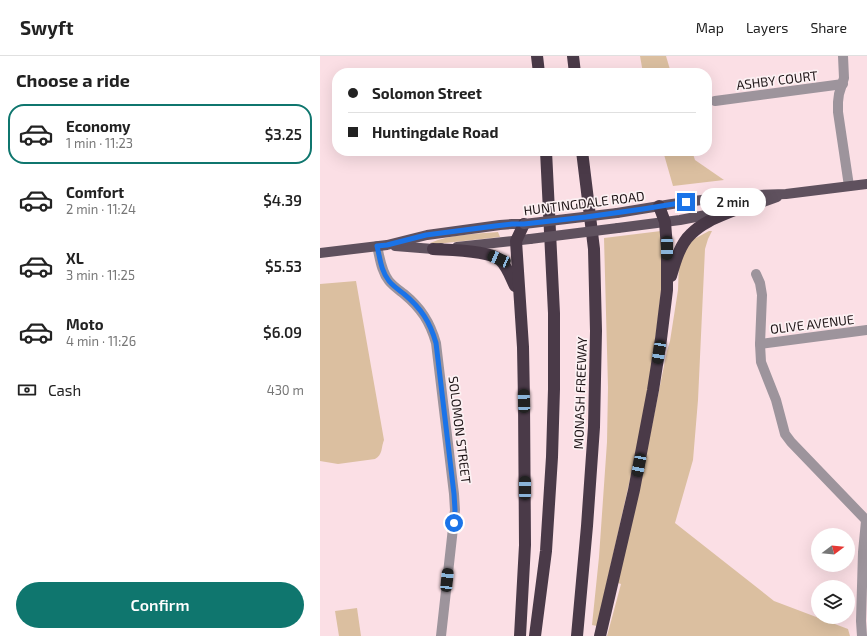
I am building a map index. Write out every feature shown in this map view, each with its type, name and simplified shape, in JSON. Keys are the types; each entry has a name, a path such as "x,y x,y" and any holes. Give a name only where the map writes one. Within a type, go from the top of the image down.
{"highway":[{"path":"537,56 538,68"},
{"path":"573,56 574,68"},
{"name":"MONASH FREEWAY","path":"535,636 546,551 552,457 554,389 554,313 546,156"},
{"name":"MONASH FREEWAY","path":"577,636 588,526 594,427 596,331 594,249 583,156"},
{"path":"600,636 638,471 661,339 667,290 667,248 665,222 659,206"},
{"path":"667,290 675,262 682,246 690,234 715,218 737,209"},
{"path":"520,636 525,497 524,401 523,347 516,254 524,224"},
{"path":"433,249 488,254 499,259 510,273 520,298"}],"main road":[{"name":"HUNTINGDALE ROAD","path":"320,253 382,245 426,235 617,213 731,196 786,194 867,184"},
{"name":"HUNTINGDALE ROAD","path":"382,245 433,249 618,228 665,222 752,206 786,194"}],"street":[{"path":"843,56 843,84 839,94 838,112 849,186"},
{"name":"ASHBY COURT","path":"715,101 843,84"},
{"name":"SOLOMON STREET","path":"382,245 381,264 386,277 423,313 433,333 436,343 455,510 441,636"},
{"path":"756,274 760,283 762,295 760,344 761,362 778,406 785,434 790,442 866,521 861,621 862,636"},
{"name":"OLIVE AVENUE","path":"760,344 867,330"}],"shaded area":[{"path":"640,56 666,56 670,68 642,68"},
{"path":"664,156 694,156 695,160 724,180 673,186"},
{"path":"661,231 663,270 651,371 640,435 597,626 592,625 599,557 607,442 608,387 604,238"},
{"path":"709,231 712,231 705,249 698,400 693,460 675,523 774,601 811,615 811,624 835,624 848,629 850,636 607,636 621,584 618,583 670,341 678,290 679,260 694,236 696,238"},
{"path":"498,232 500,237 436,244 430,243 455,236"},
{"path":"356,281 384,440 381,453 375,459 338,464 320,461 320,284"},
{"path":"357,608 361,636 339,636 335,611"}],"route":[{"path":"454,523 454,494 436,343 433,333 423,313 386,277 377,246 387,245 426,235 512,224 586,217 686,202"}]}
